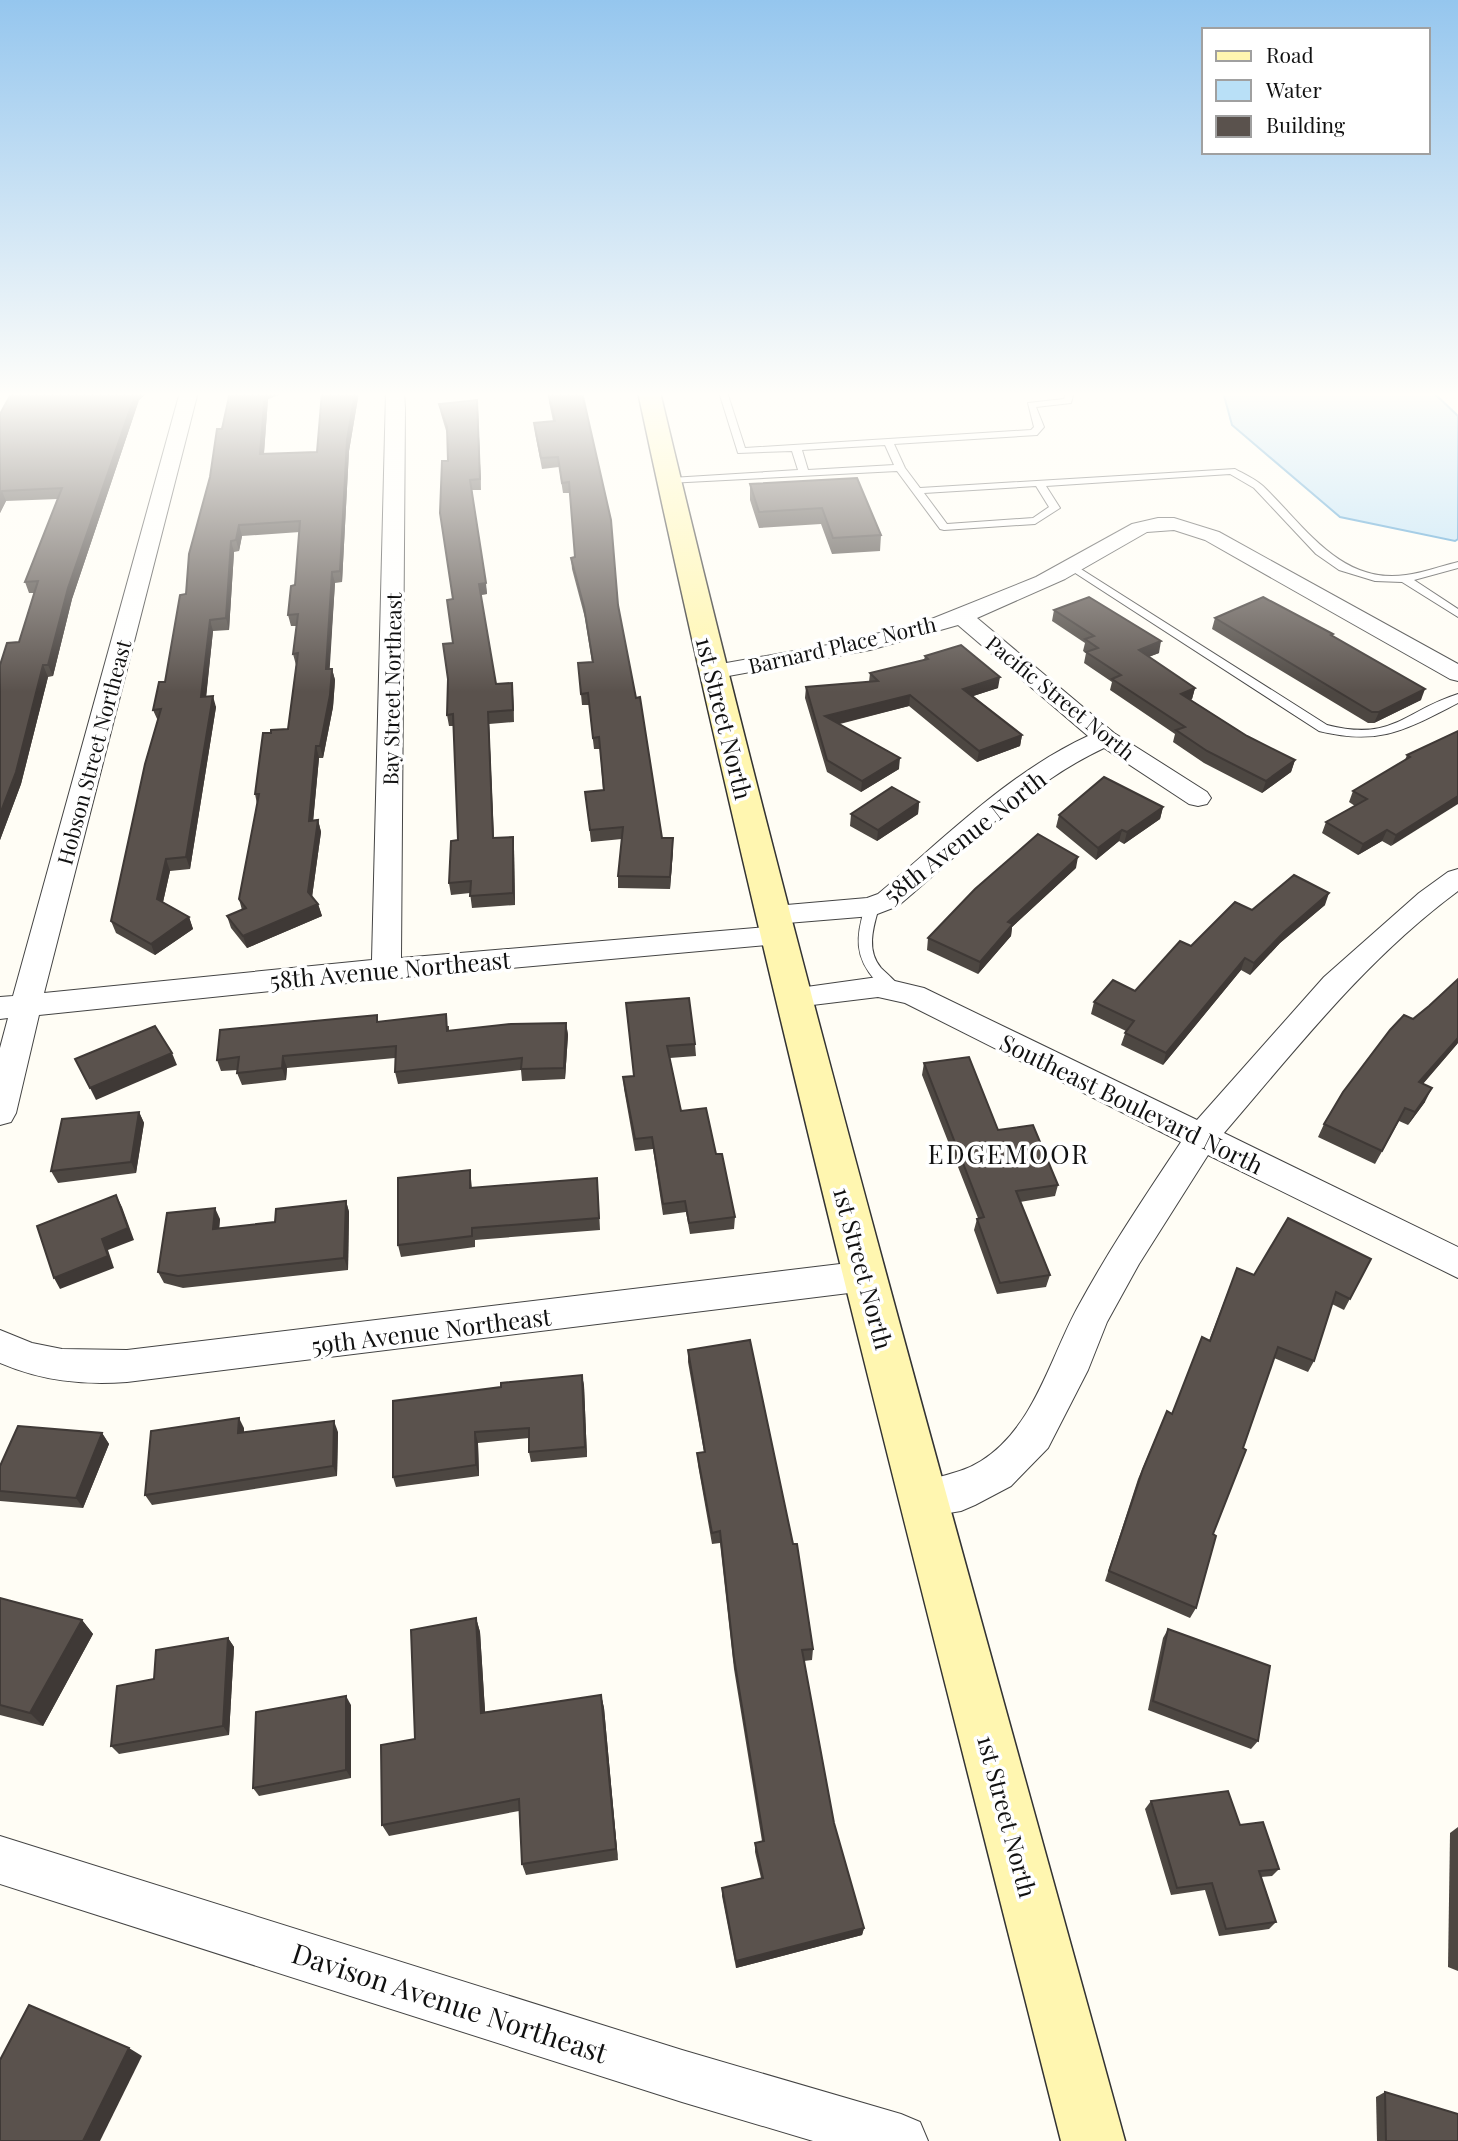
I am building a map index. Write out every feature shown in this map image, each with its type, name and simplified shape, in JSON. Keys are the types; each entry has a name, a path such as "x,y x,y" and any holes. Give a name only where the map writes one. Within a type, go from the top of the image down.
{"street":[{"name":"Hobson Street Northeast","path":"0,1113 13,1006 161,492"},
{"name":"Bay Street Northeast","path":"386,969 399,492"},
{"name":"1st Street North","path":"673,492 712,672 865,1276 1093,2141"},
{"name":"Barnard Place North","path":"712,672 880,640 961,616 1073,566 1130,533 1148,525 1161,524 1197,529 1458,674"},
{"name":"Pacific Street North","path":"961,616 1105,738 1198,798"},
{"name":"58th Avenue North","path":"778,926 872,908 898,892 982,821 1077,749 1105,738"},
{"path":"925,1498 961,1492 997,1473 1034,1436 1069,1370 1091,1317 1126,1254 1202,1138 1335,984 1429,899 1458,878"},
{"name":"58th Avenue Northeast","path":"13,1006 778,926"},
{"name":"Southeast Boulevard North","path":"796,998 878,987 894,989 920,998 1458,1262"},
{"name":"59th Avenue Northeast","path":"0,1346 28,1360 74,1369 127,1366 865,1276"},
{"name":"Davison Avenue Northeast","path":"1,1861 682,2076 901,2141"}],"lane":[{"path":"917,492 944,527 1035,521 1055,508 1045,492"},
{"path":"1263,492 1320,552 1343,568 1375,578 1405,579 1457,566"},
{"path":"1073,566 1323,729 1343,735 1374,736 1458,698"},
{"path":"1405,579 1458,614"},
{"path":"872,908 863,936 863,953 870,967 894,989"}],"water":[{"path":"1311,492 1458,492 1458,539 1455,541 1340,517"}],"building":[{"path":"60,492 101,492 68,588 48,665 43,665 16,772 0,814 0,665 7,643 19,642 38,581 25,582"},
{"path":"206,492 344,492 340,571 332,572 326,669 332,669 330,695 320,746 316,746 309,821 318,820 308,892 318,904 243,936 227,916 246,908 239,899 259,794 255,794 263,733 288,729 298,653 293,654 298,614 288,615 291,586 295,585 300,521 239,525 236,540 231,541 226,618 210,620 201,697 213,696 186,857 166,859 157,899 189,917 151,944 111,921 145,764 161,709 153,710 159,682 165,682 180,595 186,594 189,554"},
{"path":"441,492 472,492 486,583 479,584 496,684 512,683 513,710 488,712 493,838 513,837 513,893 470,896 471,881 449,883 451,841 458,840 453,714 447,715 448,679 443,644 453,643 447,600 453,599 440,513"},
{"path":"570,492 605,492 611,520 618,605 636,698 640,697 662,838 673,838 670,877 618,876 623,827 590,830 585,792 604,790 599,737 593,738 588,693 581,694 578,663 593,662 584,607 571,558 575,557"},
{"path":"753,492 863,492 881,535 833,538 822,508 759,512"},
{"path":"1089,597 1161,641 1139,650 1195,688 1181,694 1247,736 1295,760 1266,781 1207,751 1176,730 1185,727 1112,679 1121,675 1086,652 1098,648 1085,639 1094,636 1054,610"},
{"path":"1263,597 1333,634 1331,635 1425,689 1379,712 1372,712 1215,618"},
{"path":"961,645 1000,677 963,689 1022,735 979,751 910,695 825,716 900,758 862,781 827,760 806,687 878,681 870,673 928,659 925,656"},
{"path":"1458,731 1458,796 1396,835 1387,830 1363,844 1326,822 1367,799 1353,791 1410,757 1407,755"},
{"path":"1104,777 1163,807 1127,832 1122,830 1098,848 1059,815"},
{"path":"892,787 919,802 878,830 851,814"},
{"path":"1038,834 1078,857 1008,922 1013,924 980,962 928,938 975,889"},
{"path":"1294,875 1329,893 1284,932 1254,963 1245,958 1166,1053 1125,1033 1134,1021 1094,1002 1113,980 1135,991 1180,941 1191,946 1235,902 1252,910"},
{"path":"1458,979 1458,1038 1419,1082 1432,1088 1415,1112 1405,1108 1382,1151 1324,1124 1343,1092 1390,1030 1404,1015 1413,1019"},
{"path":"689,998 695,1044 667,1046 681,1111 706,1108 716,1154 722,1154 735,1217 689,1223 685,1201 663,1204 652,1137 635,1139 623,1077 634,1076 626,1003"},
{"path":"446,1014 447,1031 511,1024 566,1023 564,1068 521,1069 522,1058 395,1072 396,1046 283,1056 282,1068 237,1073 239,1057 217,1060 220,1030 377,1015 377,1022"},
{"path":"155,1026 172,1053 90,1088 75,1059"},
{"path":"969,1057 998,1130 1033,1125 1058,1185 1016,1191 1050,1275 1000,1283 977,1219 984,1217 924,1063"},
{"path":"139,1112 131,1162 51,1171 62,1119"},
{"path":"470,1170 470,1188 597,1178 599,1218 472,1228 472,1236 398,1245 398,1178"},
{"path":"116,1195 128,1228 102,1239 108,1256 54,1278 37,1226"},
{"path":"346,1201 344,1258 178,1276 158,1272 167,1213 215,1208 213,1229 275,1222 276,1209"},
{"path":"1288,1218 1371,1259 1350,1299 1336,1292 1314,1361 1278,1347 1243,1448 1246,1450 1213,1534 1216,1536 1196,1608 1109,1571 1143,1469 1167,1411 1172,1414 1202,1337 1210,1341 1237,1268 1254,1275"},
{"path":"750,1340 793,1544 797,1544 813,1649 802,1650 834,1823 864,1928 736,1961 722,1888 763,1878 755,1843 764,1841 734,1658 720,1531 712,1533 697,1453 705,1452 688,1350"},
{"path":"582,1375 585,1447 529,1452 529,1428 475,1432 476,1465 393,1477 393,1401 501,1387 501,1383"},
{"path":"239,1418 238,1433 334,1421 333,1466 145,1495 151,1431"},
{"path":"18,1426 102,1433 76,1498 0,1491 0,1466"},
{"path":"0,1598 82,1620 30,1713 0,1705"},
{"path":"476,1618 481,1713 601,1695 616,1849 522,1864 519,1799 382,1825 381,1745 415,1739 411,1630"},
{"path":"1168,1629 1270,1666 1258,1741 1153,1701"},
{"path":"228,1638 223,1726 111,1746 117,1686 154,1679 156,1650"},
{"path":"346,1696 346,1770 253,1788 256,1712"},
{"path":"1228,1791 1240,1825 1263,1822 1279,1869 1259,1871 1276,1922 1226,1929 1212,1883 1177,1888 1151,1801"},
{"path":"29,2005 129,2048 83,2141 0,2141 0,2060"},
{"path":"1385,2092 1458,2114 1458,2141 1386,2141"}],"district":[{"name":"EDGEMOOR","path":"1009,1153"}]}
